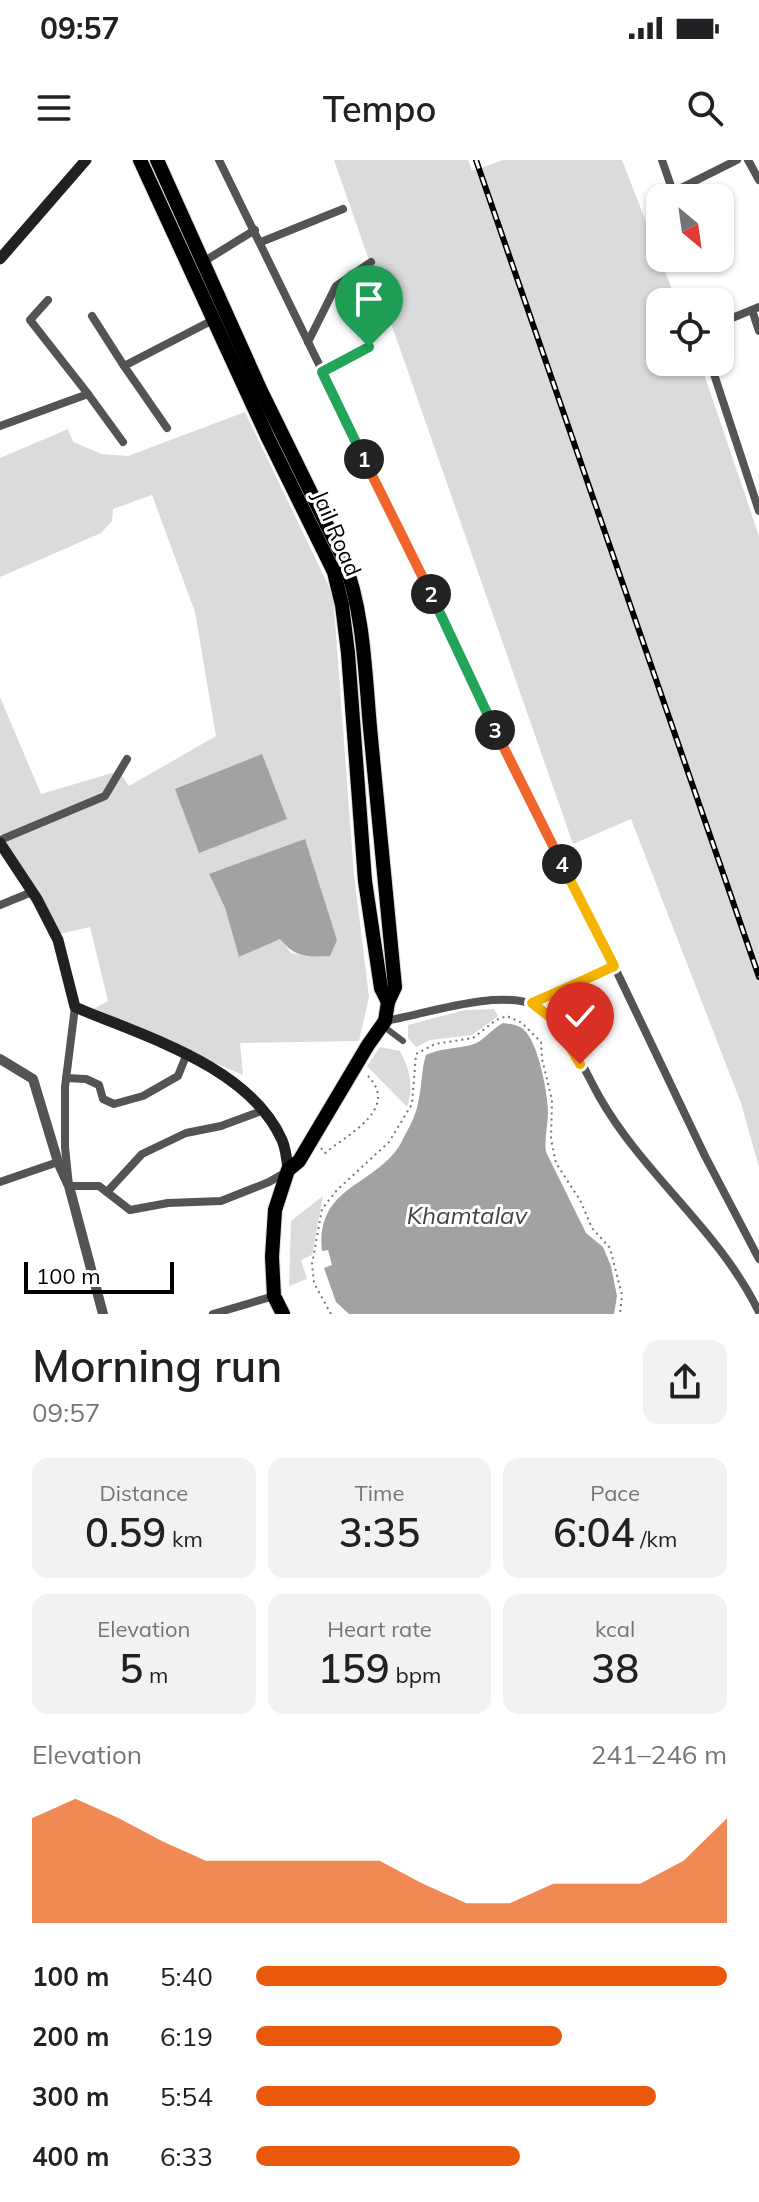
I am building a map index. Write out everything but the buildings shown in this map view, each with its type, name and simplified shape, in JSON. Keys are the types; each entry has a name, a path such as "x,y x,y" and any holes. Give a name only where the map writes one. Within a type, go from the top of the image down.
{"highway":[{"name":"Jail Road","path":"140,160 334,572 348,653 365,881 381,988 388,1002"},
{"name":"Jail Road","path":"157,160 351,579 369,705 395,987 384,1023 299,1161 288,1170 275,1210 272,1257 274,1296"},
{"path":"274,1296 283,1314"}],"main road":[{"path":"0,259 86,160"},
{"path":"0,842 58,940 75,1007 186,1056 239,1085 264,1110 283,1142 288,1170"}],"street":[{"path":"219,160 527,797 759,1259"},
{"path":"662,160 673,192 737,160"},
{"path":"748,160 759,180"},
{"path":"261,242 343,209"},
{"path":"203,262 255,230"},
{"path":"308,342 336,286 371,262"},
{"path":"48,300 30,320 123,442"},
{"path":"734,317 755,308 759,331"},
{"path":"92,316 167,428"},
{"path":"124,366 213,320"},
{"path":"322,372 369,347"},
{"path":"715,376 756,488 759,511"},
{"path":"0,426 88,394"},
{"path":"0,842 105,796 127,759"},
{"path":"0,905 32,892"},
{"path":"384,1023 471,1001 532,1003 614,966"},
{"path":"532,1003 555,1021 607,1110 729,1261 759,1312"},
{"path":"75,1007 66,1078 65,1147 69,1186 103,1314"},
{"path":"384,1023 403,1041"},
{"path":"66,1078 86,1079 99,1085 103,1099 114,1104 127,1102 178,1076 186,1056"},
{"path":"0,1059 33,1079 58,1162 69,1186"},
{"path":"107,1192 142,1154 186,1133 221,1126 264,1110"},
{"path":"0,1182 58,1162"},
{"path":"69,1186 99,1186 130,1210 168,1203 221,1201 269,1182 288,1170"},
{"path":"213,1314 274,1296"}],"path":[{"path":"416,1054 435,1044 473,1038 496,1020 507,1016 522,1023 541,1042 552,1100 551,1139 556,1163 580,1200 592,1228 610,1248 622,1295 620,1314"},
{"path":"331,1314 314,1283 312,1264 322,1209 337,1190 389,1142 412,1104 416,1054 403,1041"},
{"path":"325,1153 367,1122 377,1104 376,1086 358,1062"}],"shaded area":[{"path":"334,160 468,160 472,171 503,160 622,160 646,222 646,272 665,272 672,288 646,288 646,376 705,376 759,536 759,1168 741,1103 631,819 573,844"},
{"path":"245,412 333,595 354,875 369,997 359,1041 240,1043 243,1075 92,1010 108,1001 90,927 59,934 0,833 0,697 41,794 119,771 129,786 216,736 195,612 152,495 113,509 112,521 101,533 0,577 0,458 68,429 73,442 102,454 128,456","holes":["209,875 310,957 291,953 280,938 239,957 225,908"]},
{"path":"494,1009 498,1016 472,1035 430,1040 416,1047 408,1038 408,1025 465,1010"},
{"path":"380,1047 400,1051 410,1085 407,1107 367,1066"},
{"path":"323,1196 312,1255 301,1260 307,1279 289,1286 291,1221"}],"water":[{"path":"262,754 287,819 199,853 175,789"},
{"path":"305,839 337,940 330,956 302,955 291,950 280,939 239,957 225,908 209,874"},
{"name":"Khamtalav","path":"503,1023 524,1030 535,1048 548,1105 546,1152 586,1233 603,1247 611,1266 617,1296 614,1314 349,1314 336,1302 324,1268 332,1265 328,1250 322,1251 322,1229 328,1212 350,1188 378,1169 401,1143 417,1108 426,1055 476,1043"}],"railway":[{"path":"476,160 759,977"}],"route":[{"path":"369,347 322,372 527,797 614,966 532,1003 555,1021 580,1064"}]}
